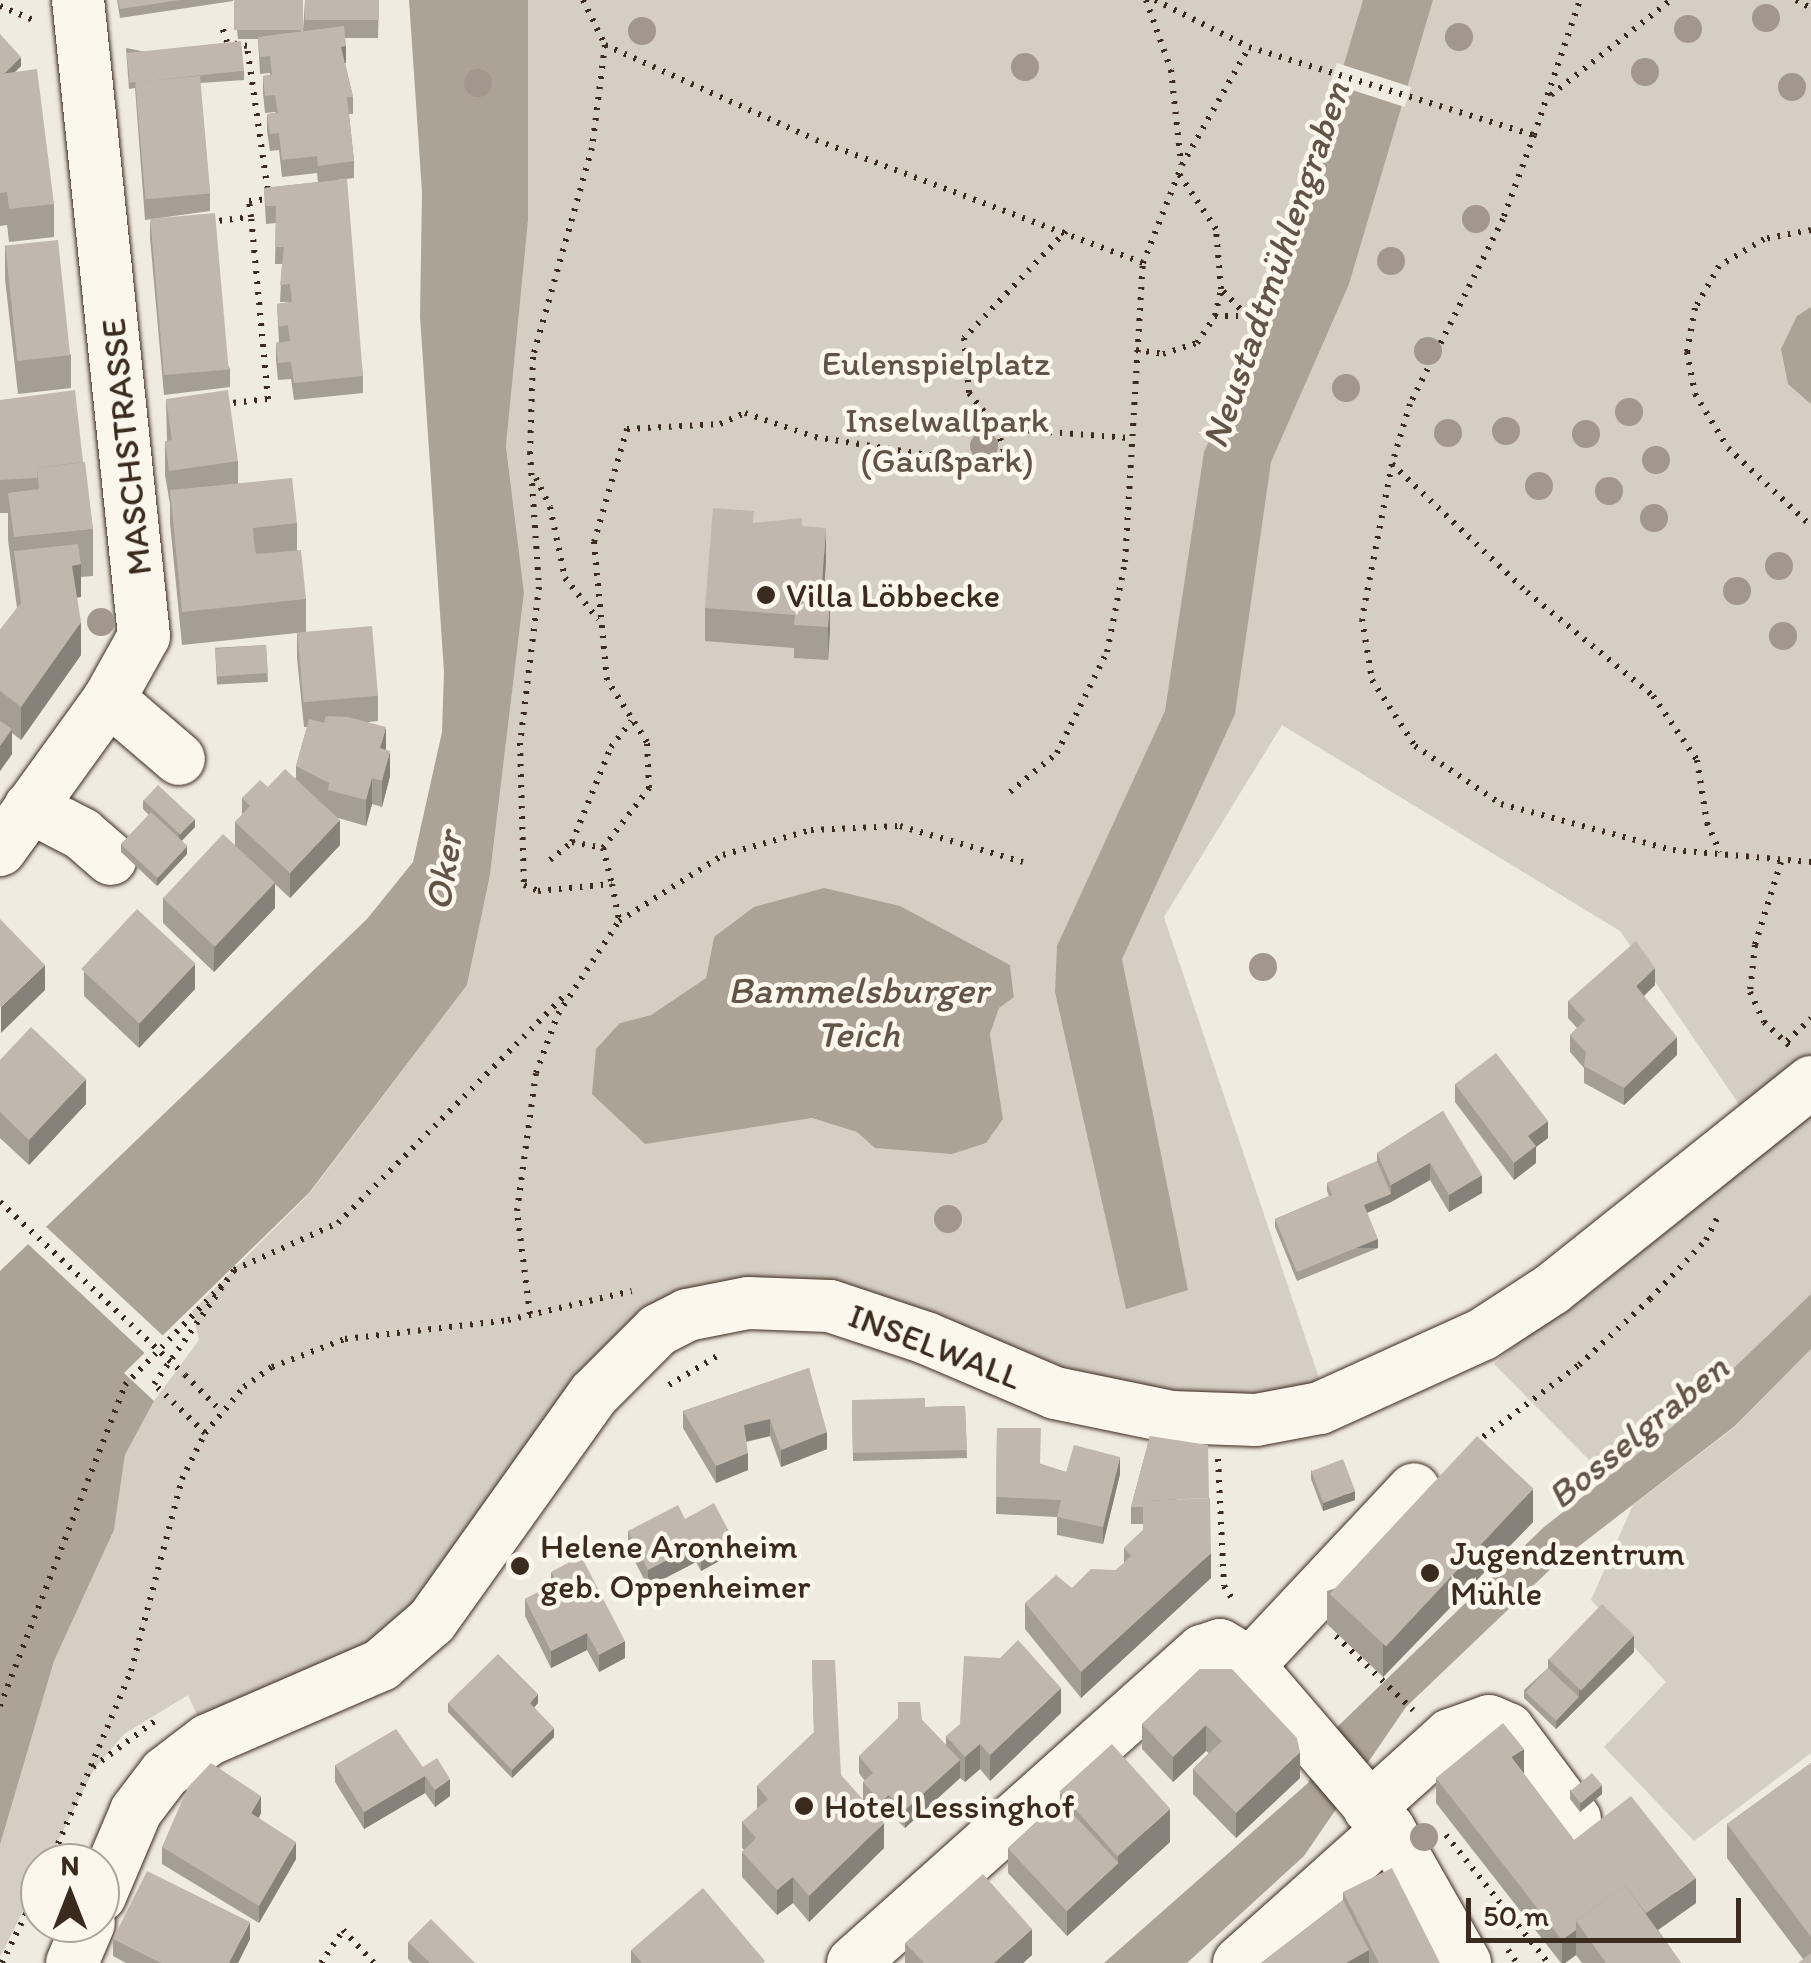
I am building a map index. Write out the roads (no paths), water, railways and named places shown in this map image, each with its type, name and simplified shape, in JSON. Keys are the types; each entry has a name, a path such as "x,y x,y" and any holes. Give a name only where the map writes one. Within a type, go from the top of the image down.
{"street":[{"name":"MASCHSTRASSE","path":"0,850 140,651 144,608 60,12"},
{"path":"109,699 179,759"},
{"path":"30,807 82,834 110,859"},
{"name":"INSELWALL","path":"120,1848 136,1810 165,1773 208,1740 381,1665 432,1621 594,1394 658,1330 688,1315 748,1303 830,1306 913,1333 1055,1393 1172,1417 1256,1420 1328,1405 1483,1334 1614,1245 1718,1160 1802,1069"},
{"path":"853,1963 1202,1651 1306,1607 1414,1489"},
{"path":"1236,1639 1357,1794 1465,1963"},
{"path":"1239,1963 1357,1794 1472,1722 1489,1722 1508,1729 1575,1819"}],"water":[{"name":"Oker","path":"409,0 528,0 528,221 506,446 524,593 490,875 467,985 309,1193 124,1373 154,1401 125,1455 114,1530 54,1661 0,1845 0,1271 367,919 413,862 442,732 444,672 420,317 422,192"},
{"path":"1363,0 1433,0 1349,284 1271,462 1235,714 1122,959 1188,1290 1126,1309 1055,992 1057,946 1165,711 1204,452 1277,290"},
{"path":"1811,307 1811,404 1788,384 1781,349 1797,316"},
{"name":"Bammelsburger Teich","path":"824,888 900,906 1010,965 1014,997 999,1008 990,1034 1003,1119 986,1143 952,1154 875,1148 857,1132 812,1118 645,1144 592,1094 596,1049 620,1023 651,1015 706,978 714,937 754,907"},
{"path":"1811,1294 1811,1349 1735,1426 1557,1563 1406,1707 1304,1856 1187,1963 1104,1963 1308,1783 1333,1731 1544,1527 1673,1426"}],"place":[{"name":"Villa Löbbecke","path":"766,595"},
{"name":"Helene Aronheim geb. Oppenheimer","path":"520,1566"},
{"name":"Jugendzentrum Mühle","path":"1430,1573"},
{"name":"Hotel Lessinghof","path":"804,1806"}],"water label":[{"name":"Neustadtmühlengraben","path":"1276,265"},
{"name":"Bosselgraben","path":"1638,1432"}],"park label":[{"name":"Eulenspielplatz","path":"936,363"},
{"name":"Inselwallpark (Gaußpark)","path":"947,440"}]}
